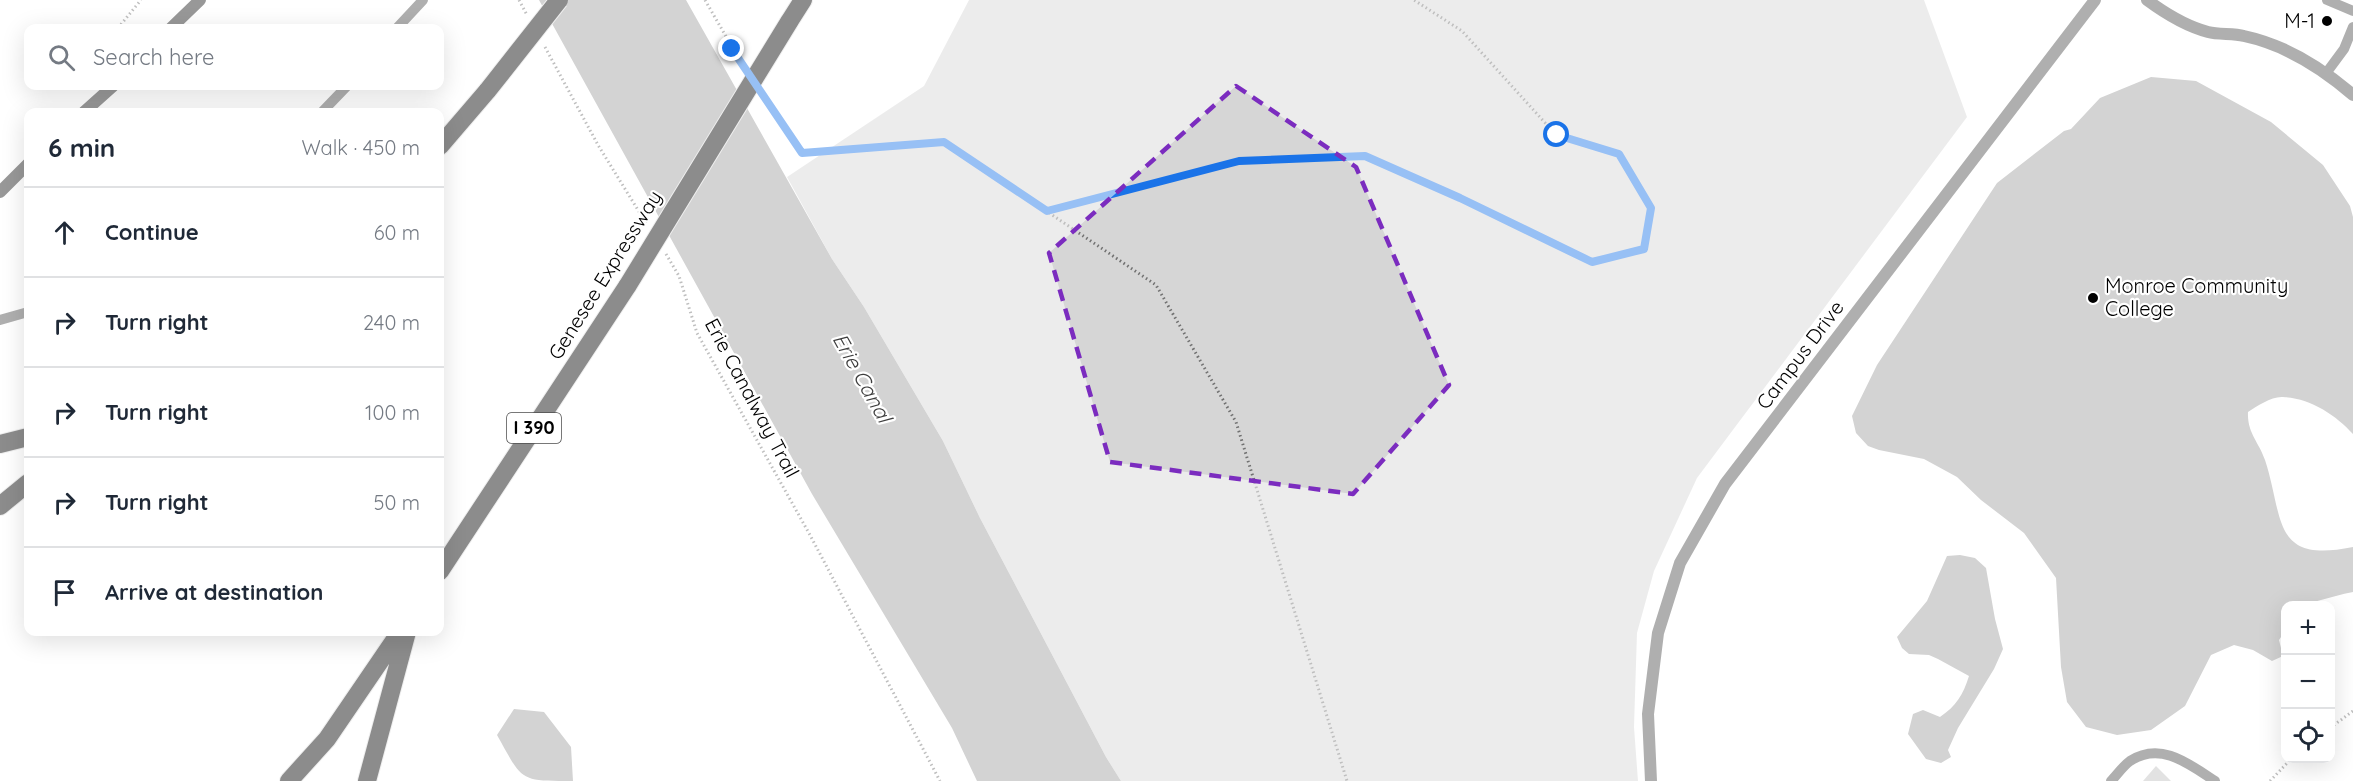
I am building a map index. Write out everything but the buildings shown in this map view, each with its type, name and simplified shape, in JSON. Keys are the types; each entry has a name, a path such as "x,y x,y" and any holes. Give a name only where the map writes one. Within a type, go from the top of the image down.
{"highway":[{"path":"444,141 559,0"},
{"name":"Genesee Expressway","path":"444,565 628,285 803,0"},
{"path":"0,444 24,438"},
{"path":"0,506 24,486"},
{"path":"289,781 327,739 396,636"},
{"path":"367,781 406,636"}],"street":[{"path":"175,24 200,0"},
{"name":"Campus Drive","path":"1651,781 1648,714 1658,633 1680,563 1725,484 2095,0"},
{"path":"2147,0 2172,18 2208,33 2245,36 2294,54 2326,72 2353,95"},
{"path":"88,108 109,90"},
{"path":"0,192 24,168"}],"lane":[{"path":"401,24 423,0"},
{"path":"2327,0 2353,11"},
{"path":"2326,72 2344,49 2353,27"},
{"path":"326,108 343,90"},
{"path":"0,320 24,313"},
{"path":"2111,781 2130,761 2151,752 2176,756 2215,781"}],"path":[{"path":"121,24 141,0"},
{"path":"519,0 531,21"},
{"path":"705,0 745,68"},
{"path":"1047,211 1239,161 1365,156 1460,198 1592,262 1644,249 1651,208 1619,154 1557,135 1462,31 1414,0"},
{"path":"542,41 598,145 648,225"},
{"path":"764,96 802,153 944,142 1156,285 1236,422 1347,781"},
{"name":"Erie Canalway Trail","path":"661,246 680,276 697,333 810,535 940,781"},
{"path":"2335,725 2353,711"},
{"path":"2270,781 2288,763"}],"highlighted area":[{"path":"1236,86 1356,167 1449,385 1353,494 1110,462 1049,253"}],"shaded area":[{"path":"969,0 1924,0 1967,117 1697,478 1654,571 1637,633 1634,727 1638,781 1121,781 1106,757 980,518 943,441 864,307 832,259 787,177 924,86"}],"water":[{"name":"Erie Canal","path":"539,0 686,0 832,259 864,307 943,441 980,518 1106,757 1121,781 977,781 952,728 812,494"},
{"path":"2151,77 2196,81 2271,122 2323,165 2350,206 2353,217 2353,434 2339,420 2322,409 2293,398 2274,398 2265,402 2248,412 2248,419 2251,432 2265,460 2285,532 2294,542 2307,549 2326,551 2353,547 2353,592 2316,601 2281,601 2281,637 2279,640 2281,657 2272,661 2253,650 2234,645 2211,655 2185,706 2151,730 2117,735 2086,727 2067,702 2061,667 2056,578 2024,533 1981,500 1957,477 1924,459 1868,446 1856,433 1852,416 1877,365 1997,183 2064,131 2071,129 2100,98"},
{"path":"1960,555 1975,558 1986,568 2003,649 1994,669 1958,728 1948,750 1951,757 1941,763 1926,759 1908,734 1913,714 1923,710 1940,717 1958,700 1969,676 1929,655 1909,654 1902,648 1897,637 1927,601 1947,556"},
{"path":"514,709 544,712 571,747 573,781 532,779 518,770 497,735"}],"place":[{"name":"M-1","path":"2327,21"},
{"name":"Monroe Community College","path":"2093,298"}],"route":[{"path":"732,49 802,153 944,142 1047,211 1239,161 1365,156 1460,198 1592,262 1644,249 1651,208 1619,154 1557,135"}]}
